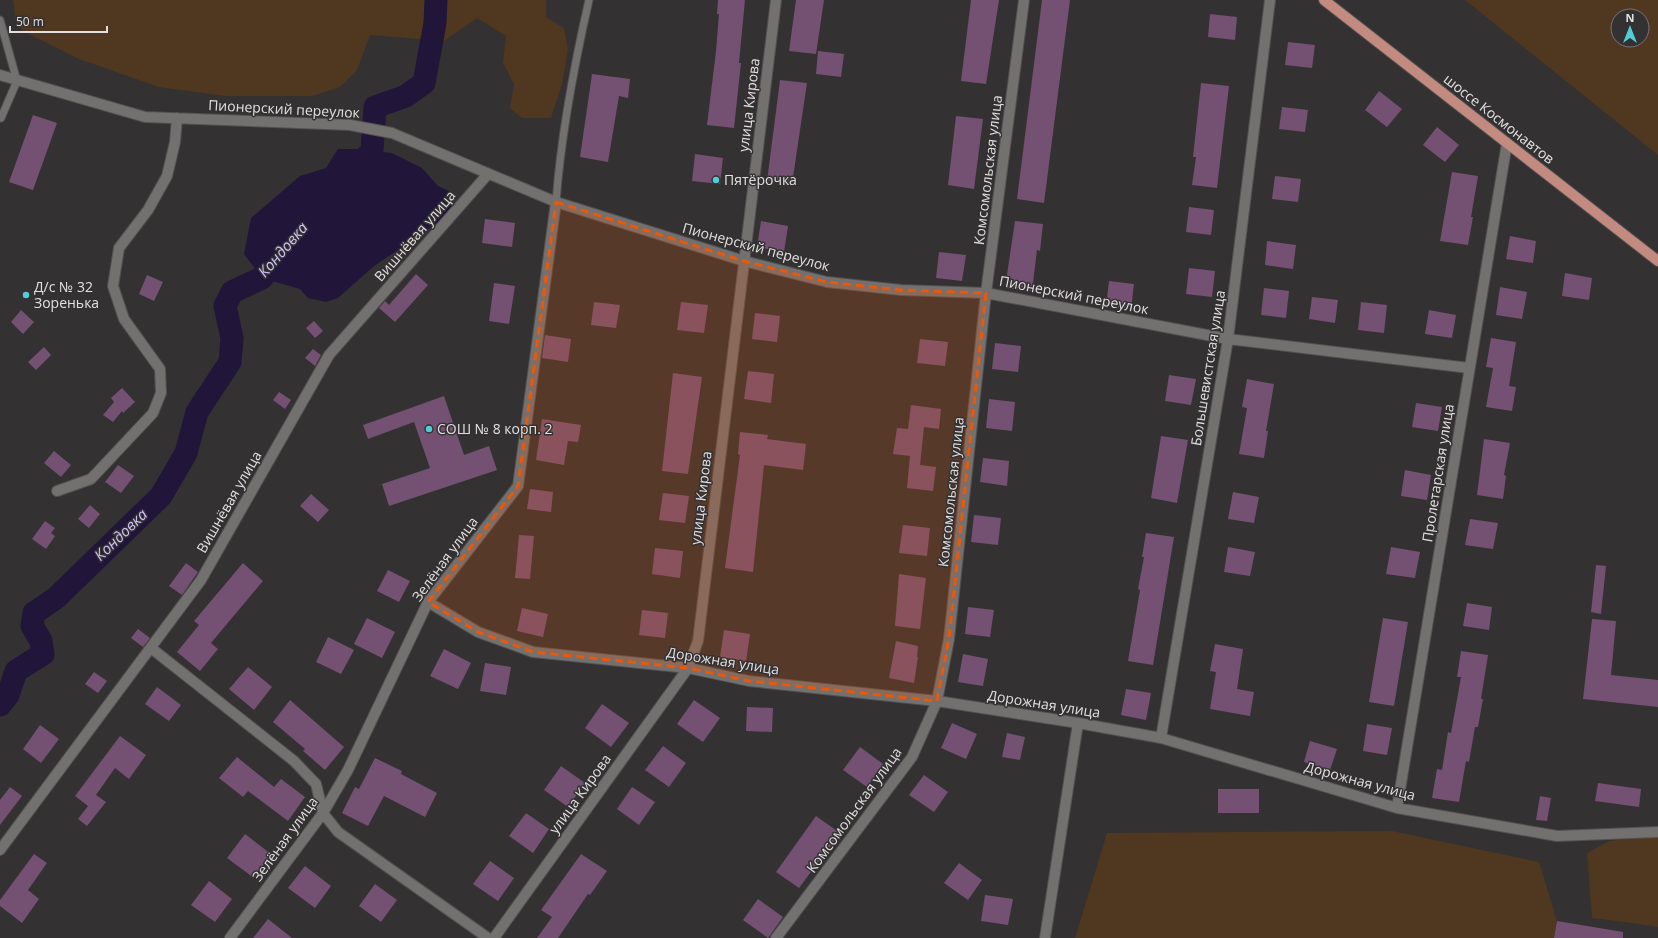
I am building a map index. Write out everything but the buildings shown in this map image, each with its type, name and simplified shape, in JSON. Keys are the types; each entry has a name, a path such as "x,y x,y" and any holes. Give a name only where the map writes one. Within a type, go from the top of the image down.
{"main road":[{"name":"шоссе Космонавтов","path":"1324,0 1658,260"}],"street":[{"name":"улица Кирова","path":"494,938 688,668 698,641 776,0"},
{"name":"Комсомольская улица","path":"776,938 912,757 937,701 949,639 986,293 1024,0"},
{"name":"Большевистская улица","path":"1161,738 1228,339 1270,0"},
{"name":"Пионерский переулок","path":"0,75 145,117 350,125 392,133 556,202 744,261 828,282 901,290 986,293 1228,339 1469,368"},
{"path":"57,491 91,479 153,413 161,393 160,369 124,319 113,286 119,248 148,210 168,176 175,142 177,118"},
{"name":"Пролетарская улица","path":"1397,808 1507,143"},
{"name":"Вишнёвая улица","path":"0,850 201,580 329,355 488,174"},
{"name":"Зелёная улица","path":"230,938 323,813 348,770 428,602 518,486 556,202"},
{"name":"Дорожная улица","path":"428,602 478,632 533,652 688,668 750,681 937,701 1078,723 1161,738 1397,808 1557,836 1658,832"},
{"path":"151,648 294,761 316,784 323,813 338,832 488,938"},
{"path":"1045,938 1078,723"}],"lane":[{"path":"556,202 560,163 580,39 589,0"},
{"path":"0,20 17,81 0,118"}],"highlighted area":[{"path":"556,202 744,261 827,282 901,290 986,293 949,639 937,701 749,681 688,668 533,652 478,632 428,602 518,486"}],"shaded area":[{"path":"13,0 546,0 546,17 564,28 568,50 562,84 551,118 522,118 510,108 514,84 503,63 506,36 477,18 444,41 370,35 357,70 340,87 312,96 225,96 159,87 79,59 23,31 16,23"},
{"path":"1465,0 1658,0 1658,155"},
{"path":"1392,831 1539,862 1557,921 1554,938 1075,938 1107,833"},
{"path":"1658,836 1658,927 1592,918 1587,853 1609,841"}],"water":[{"path":"338,149 364,149 392,153 422,168 438,186 449,191 453,205 451,214 374,266 338,298 326,302 308,298 300,289 262,278 244,254 251,218 300,176 326,168"}],"waterway":[{"name":"Кондовка","path":"350,174 372,151 375,107 406,96 424,83 435,23 436,0"},
{"name":"Кондовка","path":"0,705 8,695 16,671 43,654 41,641 32,626 34,613 56,598 161,496 186,453 197,412 230,362 232,338 225,306 232,292 262,278 282,254"}],"place":[{"name":"Пятёрочка","path":"716,180"},
{"name":"Д/с № 32 Зоренька","path":"26,295"},
{"name":"СОШ № 8 корп. 2","path":"429,429"}]}
